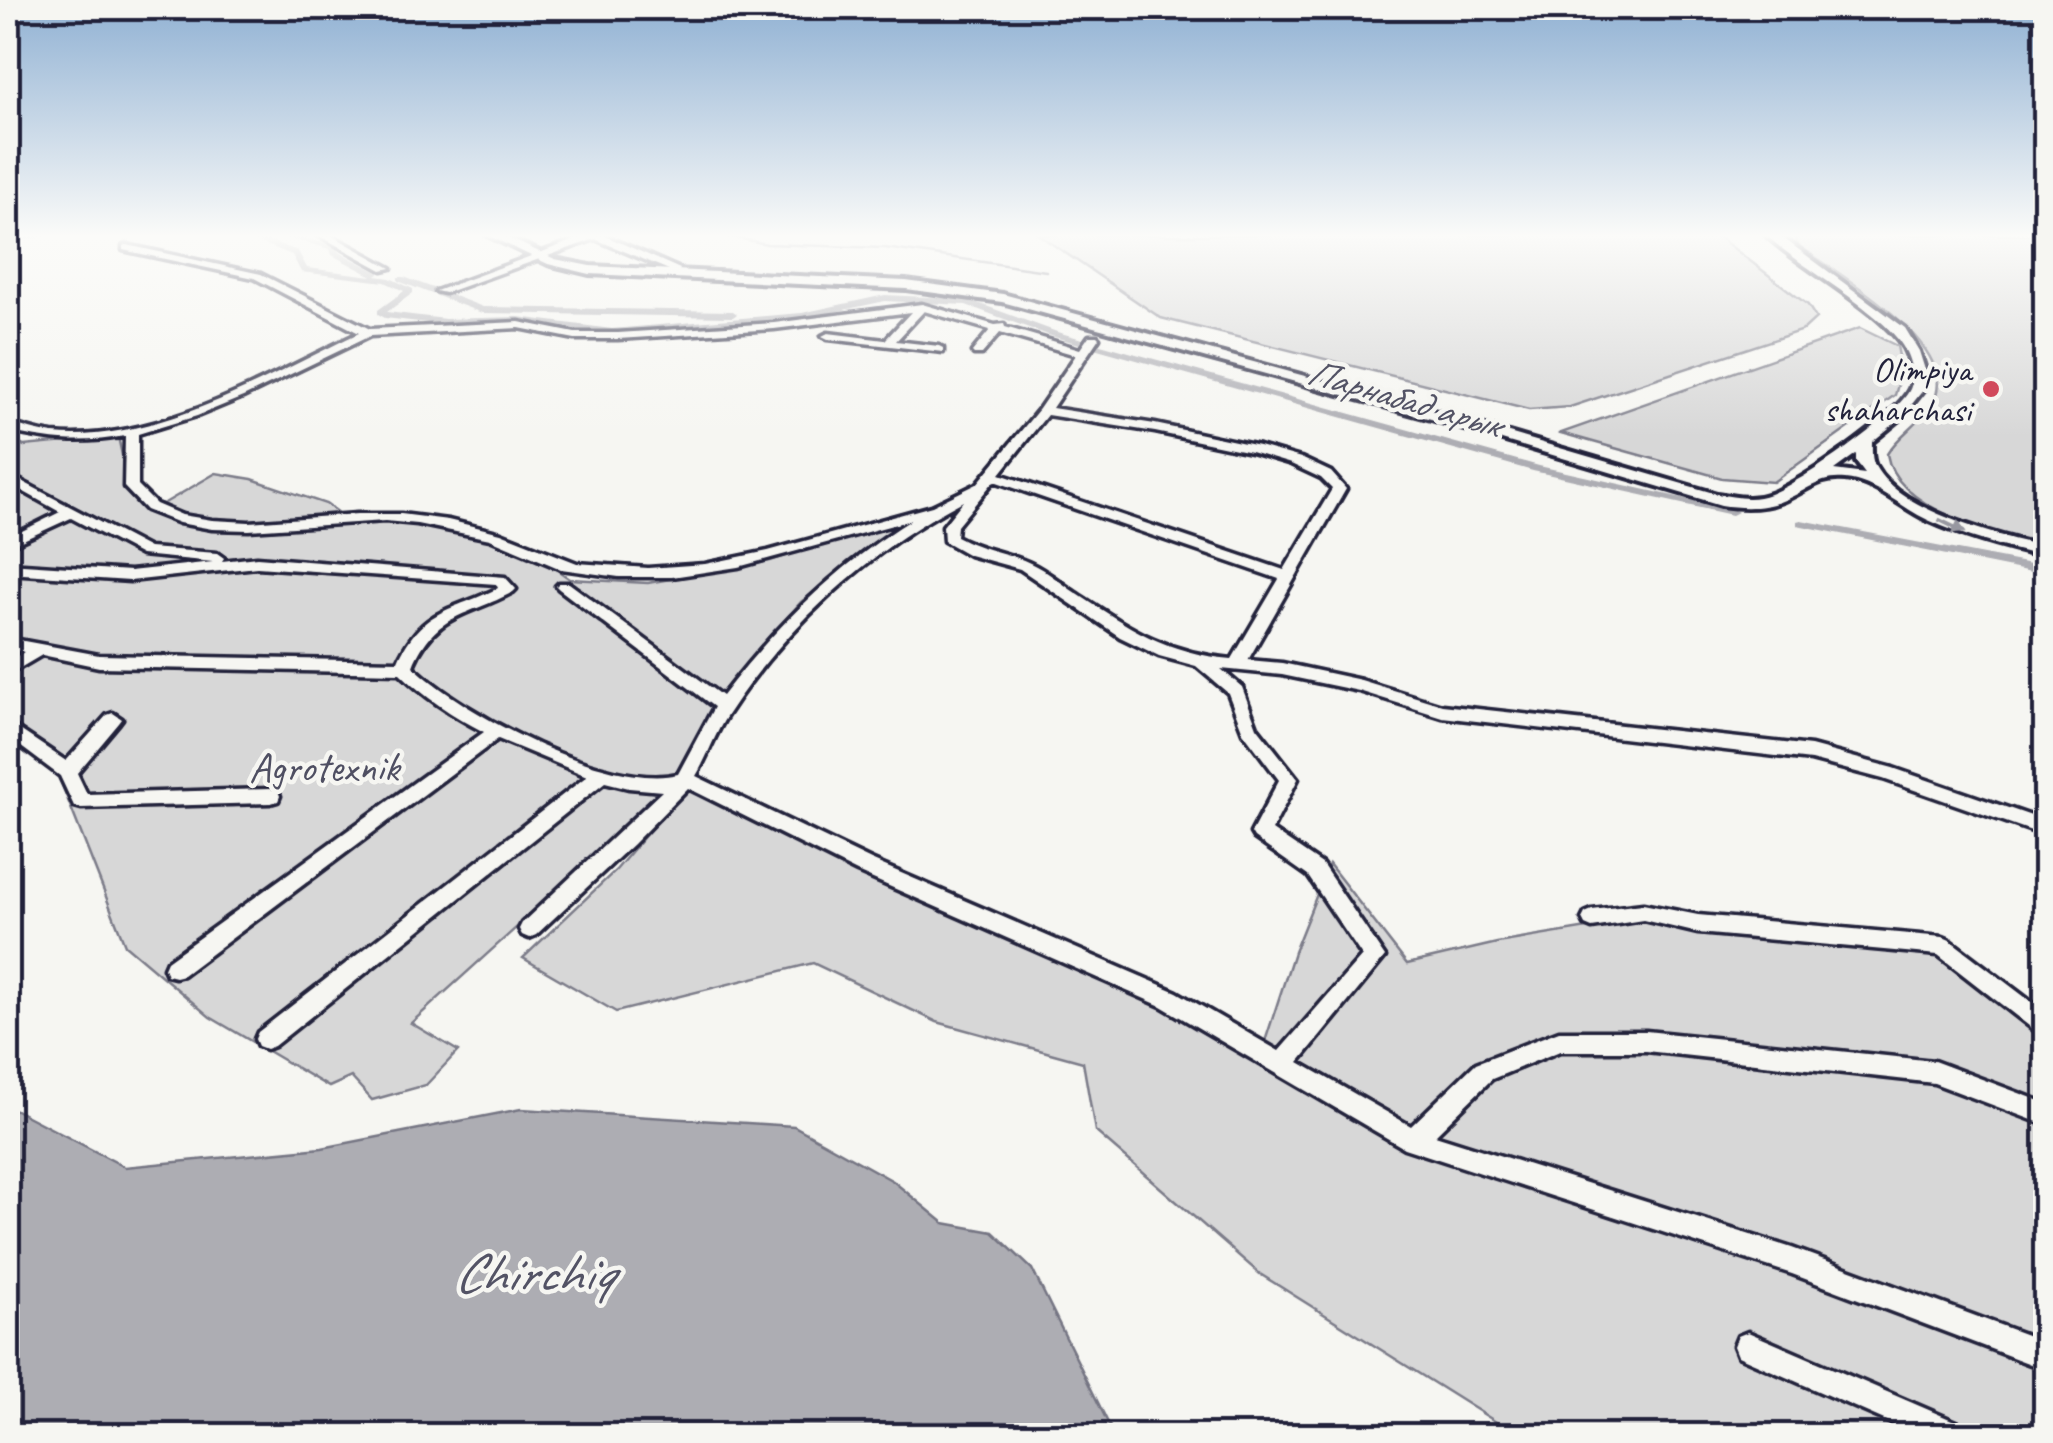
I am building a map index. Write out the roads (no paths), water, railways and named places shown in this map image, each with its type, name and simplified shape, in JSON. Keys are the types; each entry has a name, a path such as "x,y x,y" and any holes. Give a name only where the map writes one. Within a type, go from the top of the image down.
{"main road":[{"path":"1008,302 1130,332 1721,500 1771,499 1864,440 1902,410 1915,393 1919,374 1914,353 1900,331 1866,302"},
{"path":"1864,440 1865,463 1893,491"},
{"path":"1810,476 1849,474 1893,491 1963,532 2046,552"}],"street":[{"path":"308,302 368,333"},
{"path":"889,342 922,307"},
{"path":"8,427 34,437 132,435 368,333 519,325 575,336 618,336 774,326 922,307 1088,347"},
{"path":"1068,315 1088,324 1088,347"},
{"path":"978,352 1000,326"},
{"path":"132,435 131,487 160,513 185,520 290,527 381,517 450,524 512,541 566,566 672,572 790,552 930,510 978,488 994,476 1103,331 1130,332"},
{"path":"828,336 940,350"},
{"path":"1044,411 1176,432 1324,469 1338,480 1339,489 1237,665"},
{"path":"994,476 1290,577"},
{"path":"8,478 48,498 67,514 146,552 470,577 507,584 508,589 496,596 438,616 426,625 404,667"},
{"path":"978,488 950,526 949,538 974,552 1025,566 1126,633 1165,652 1202,662 1282,669 1361,686 1442,711 1811,754 1887,773 2046,828"},
{"path":"528,930 686,779 703,738 724,706 807,611 930,510"},
{"path":"8,544 67,514"},
{"path":"12,572 130,576 257,562"},
{"path":"564,586 724,706"},
{"path":"8,642 36,652 99,662 404,667"},
{"path":"8,670 36,652"},
{"path":"1202,662 1236,691 1240,715 1289,779 1262,833 1315,870 1374,957 1284,1062"},
{"path":"404,667 416,682 496,731 601,775 656,785 686,779 864,866 1168,999 1284,1062 1413,1140 1792,1260 2046,1356"},
{"path":"68,772 113,718"},
{"path":"8,728 68,772 82,801 271,796"},
{"path":"175,968 496,731"},
{"path":"266,1039 601,775"},
{"path":"1592,919 1643,912 1698,924 1943,946 2046,1026"},
{"path":"1413,1140 1484,1070 1559,1042 1646,1041 1934,1072 2046,1114"},
{"path":"1748,1346 1956,1436"}],"water":[{"name":"Chirchiq","path":"8,1106 125,1167 322,1148 521,1109 794,1126 893,1181 944,1223 993,1232 1032,1269 1114,1435 8,1435"}],"waterway":[{"name":"Парнабад арык","path":"394,302 381,312 445,322 518,320 612,332 802,316 865,302"},
{"name":"Парнабад арык","path":"462,302 482,310 733,314"},
{"name":"Парнабад арык","path":"968,302 1054,334 1537,469 1732,512"},
{"name":"Парнабад арык","path":"1801,523 2046,571"}],"place":[{"name":"Olimpiya shaharchasi","path":"1991,389"}],"park label":[{"name":"Agrotexnik","path":"324,767"}]}
